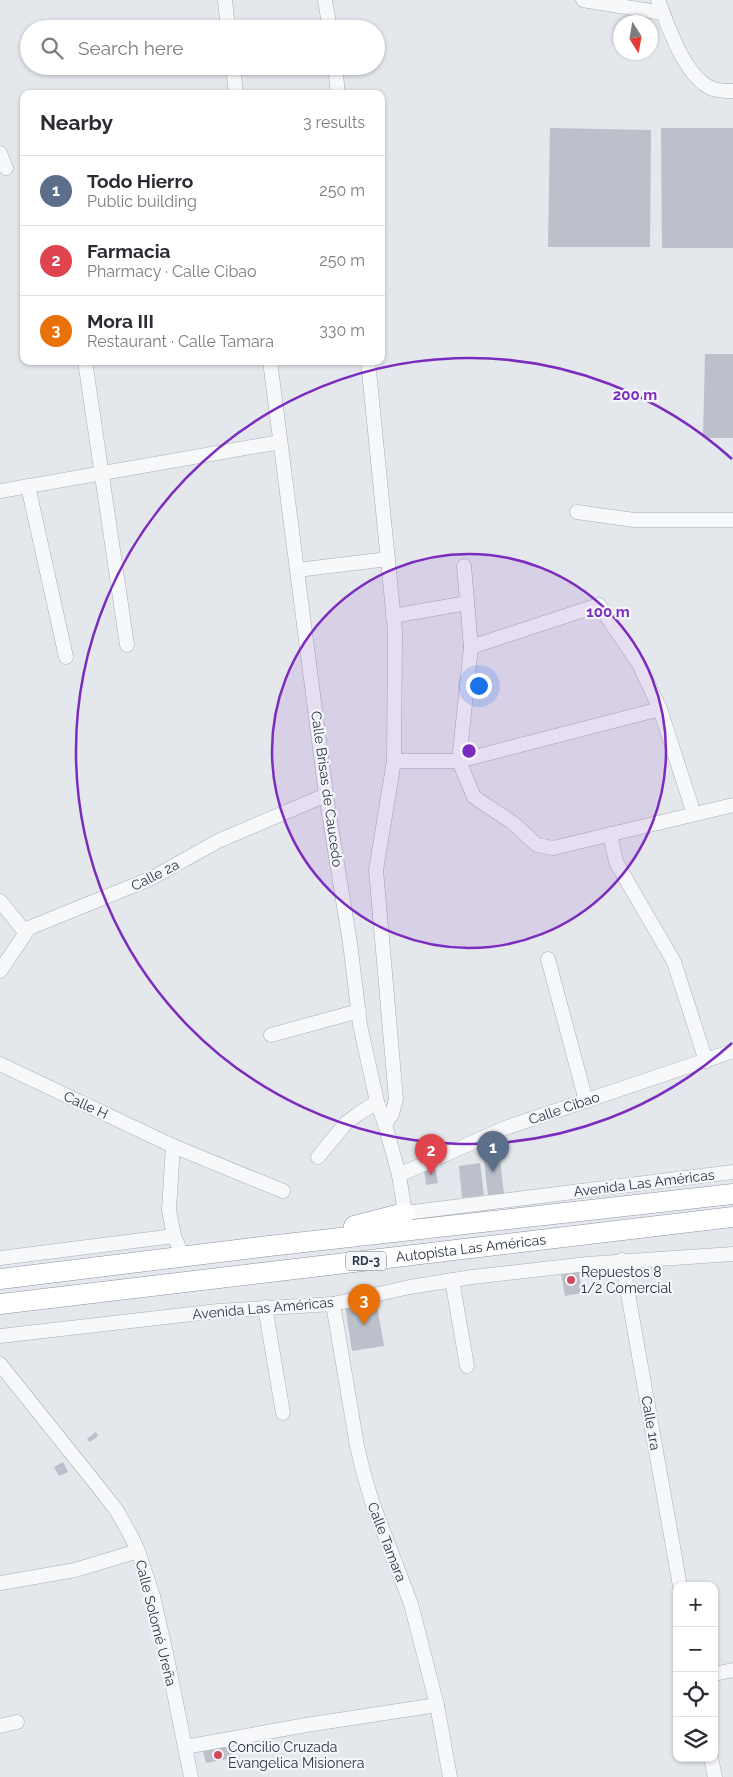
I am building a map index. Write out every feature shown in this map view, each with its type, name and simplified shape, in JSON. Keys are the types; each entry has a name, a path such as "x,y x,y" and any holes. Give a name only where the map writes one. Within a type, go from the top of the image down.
{"highway":[{"name":"Autopista Las Américas","path":"0,1279 269,1246 733,1194"},
{"path":"269,1246 405,1213"},
{"name":"Autopista Las Américas","path":"0,1304 733,1217"},
{"path":"639,1229 733,1225"}],"street":[{"path":"225,0 227,20"},
{"path":"325,0 328,20"},
{"path":"583,0 660,7 676,47 696,76 714,89 733,91"},
{"path":"234,75 236,90"},
{"path":"336,75 338,90"},
{"path":"0,153 6,168"},
{"path":"86,365 126,645"},
{"name":"Calle Brisas de Caucedo","path":"270,365 326,796 350,943 359,1012 377,1102 399,1175 405,1213"},
{"path":"368,365 395,631 394,761 376,870 396,1099 392,1114 385,1124"},
{"path":"0,490 280,442"},
{"path":"28,486 66,657"},
{"path":"576,512 634,520 733,520"},
{"path":"297,570 388,559"},
{"path":"464,566 471,647 459,761 474,797 513,823 537,845 553,848 733,805"},
{"path":"393,616 467,603"},
{"path":"471,647 599,605 639,664 660,709 694,814"},
{"path":"394,761 459,761 573,734 660,709"},
{"name":"Calle 2a","path":"0,971 29,928 152,878 218,841 326,796"},
{"path":"610,834 616,862 674,962 706,1061"},
{"path":"0,901 25,932"},
{"path":"548,959 586,1101"},
{"path":"271,1035 359,1012"},
{"name":"Calle Cibao","path":"399,1175 505,1128 733,1051"},
{"name":"Calle H","path":"0,1064 173,1146 283,1192"},
{"path":"318,1157 346,1123 377,1102"},
{"path":"173,1146 169,1210 174,1236 184,1257"},
{"name":"Avenida Las Américas","path":"405,1213 733,1172"},
{"path":"0,1258 174,1236"},
{"name":"Avenida Las Américas","path":"0,1336 265,1307 333,1304 370,1294 452,1280 622,1260 733,1254"},
{"name":"Calle 1ra","path":"622,1260 679,1582"},
{"path":"452,1280 467,1366"},
{"name":"Calle Tamara","path":"333,1304 362,1471 411,1604 438,1705 450,1777"},
{"path":"265,1307 283,1413"},
{"name":"Calle Solomé Ureña","path":"0,1364 112,1504 138,1551 153,1596 191,1777"},
{"path":"0,1583 75,1570 138,1551"},
{"path":"718,1673 733,1670"},
{"path":"186,1747 306,1725 438,1705"},
{"path":"0,1726 17,1722"},
{"path":"713,1762 715,1777"}],"building":[{"path":"550,128 651,130 650,247 548,247"},
{"path":"661,128 733,128 733,248 662,248"},
{"path":"705,354 733,354 733,438 703,438"},
{"path":"499,1149 504,1194 488,1196 483,1151"},
{"path":"480,1163 484,1195 462,1198 459,1166"},
{"path":"435,1166 438,1183 426,1185 424,1168"},
{"name":"Repuestos 8 1/2 Comercial","path":"578,1265 582,1293 565,1296 560,1267"},
{"path":"376,1300 384,1346 352,1351 345,1305"},
{"path":"96,1432 98,1436 90,1442 87,1439"},
{"path":"63,1462 68,1472 59,1476 54,1467"},
{"name":"Concilio Cruzada Evangelica Misionera","path":"231,1746 233,1758 206,1763 203,1751"}],"place":[{"name":"Todo Hierro","path":"493,1172"},
{"name":"Farmacia","path":"431,1175"},
{"name":"Repuestos 8 1/2 Comercial","path":"571,1280"},
{"name":"Mora III","path":"364,1325"},
{"name":"Concilio Cruzada Evangelica Misionera","path":"218,1755"}]}
